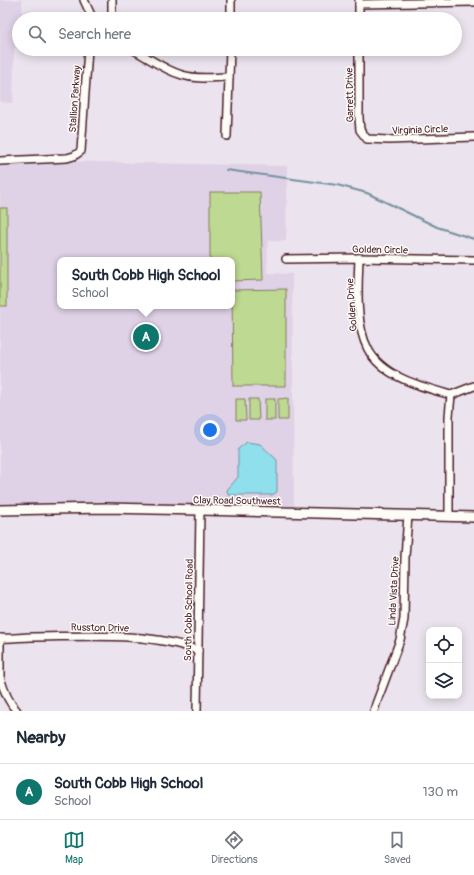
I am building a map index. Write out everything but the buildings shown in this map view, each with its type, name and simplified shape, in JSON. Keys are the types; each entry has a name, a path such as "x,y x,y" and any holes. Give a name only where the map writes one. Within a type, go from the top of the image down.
{"street":[{"path":"84,0 90,12"},
{"path":"112,0 112,12"},
{"path":"231,0 231,12"},
{"path":"359,2 474,2"},
{"name":"Stallion Parkway","path":"0,161 67,158 74,156 81,151 88,56"},
{"path":"145,56 181,75 229,78"},
{"path":"227,136 230,56"},
{"name":"Garrett Drive","path":"359,56 360,130 367,139"},
{"name":"Virginia Circle","path":"367,139 389,140 474,137"},
{"name":"Golden Circle","path":"286,259 360,258 474,260"},
{"name":"Golden Drive","path":"360,258 360,315 362,334 368,350 389,371 406,381 451,395"},
{"path":"449,517 449,416 451,395 474,386"},
{"name":"Clay Road Southwest","path":"0,510 106,508 474,517"},
{"name":"South Cobb School Road","path":"197,711 200,510"},
{"name":"Linda Vista Drive","path":"374,711 400,640 404,619 405,557 408,515"},
{"name":"Russton Drive","path":"0,638 84,636 137,638 164,642 198,651"},
{"path":"0,638 0,677 17,711"}],"shaded area":[{"path":"0,0 22,0 22,12 12,12 12,56 14,56 13,103 0,102"},
{"path":"0,160 287,166 286,241 268,241 267,273 292,274 294,516 204,512 0,513"}],"green space":[{"path":"210,192 260,192 263,280 235,281 235,257 210,257"},
{"path":"0,208 7,208 7,306 0,306"},
{"path":"286,289 286,386 233,386 232,309 235,309 235,290"},
{"path":"288,398 288,420 278,420 278,399"},
{"path":"236,399 245,399 246,420 236,420"},
{"path":"249,399 258,399 259,420 249,420"},
{"path":"265,399 275,399 275,420 265,420"}],"water":[{"path":"247,442 260,444 277,460 277,492 272,495 228,495 227,490 238,477 238,449"}],"waterway":[{"path":"226,170 337,185 367,193 437,227 474,239"}],"place":[{"name":"South Cobb High School","path":"146,337"}]}
